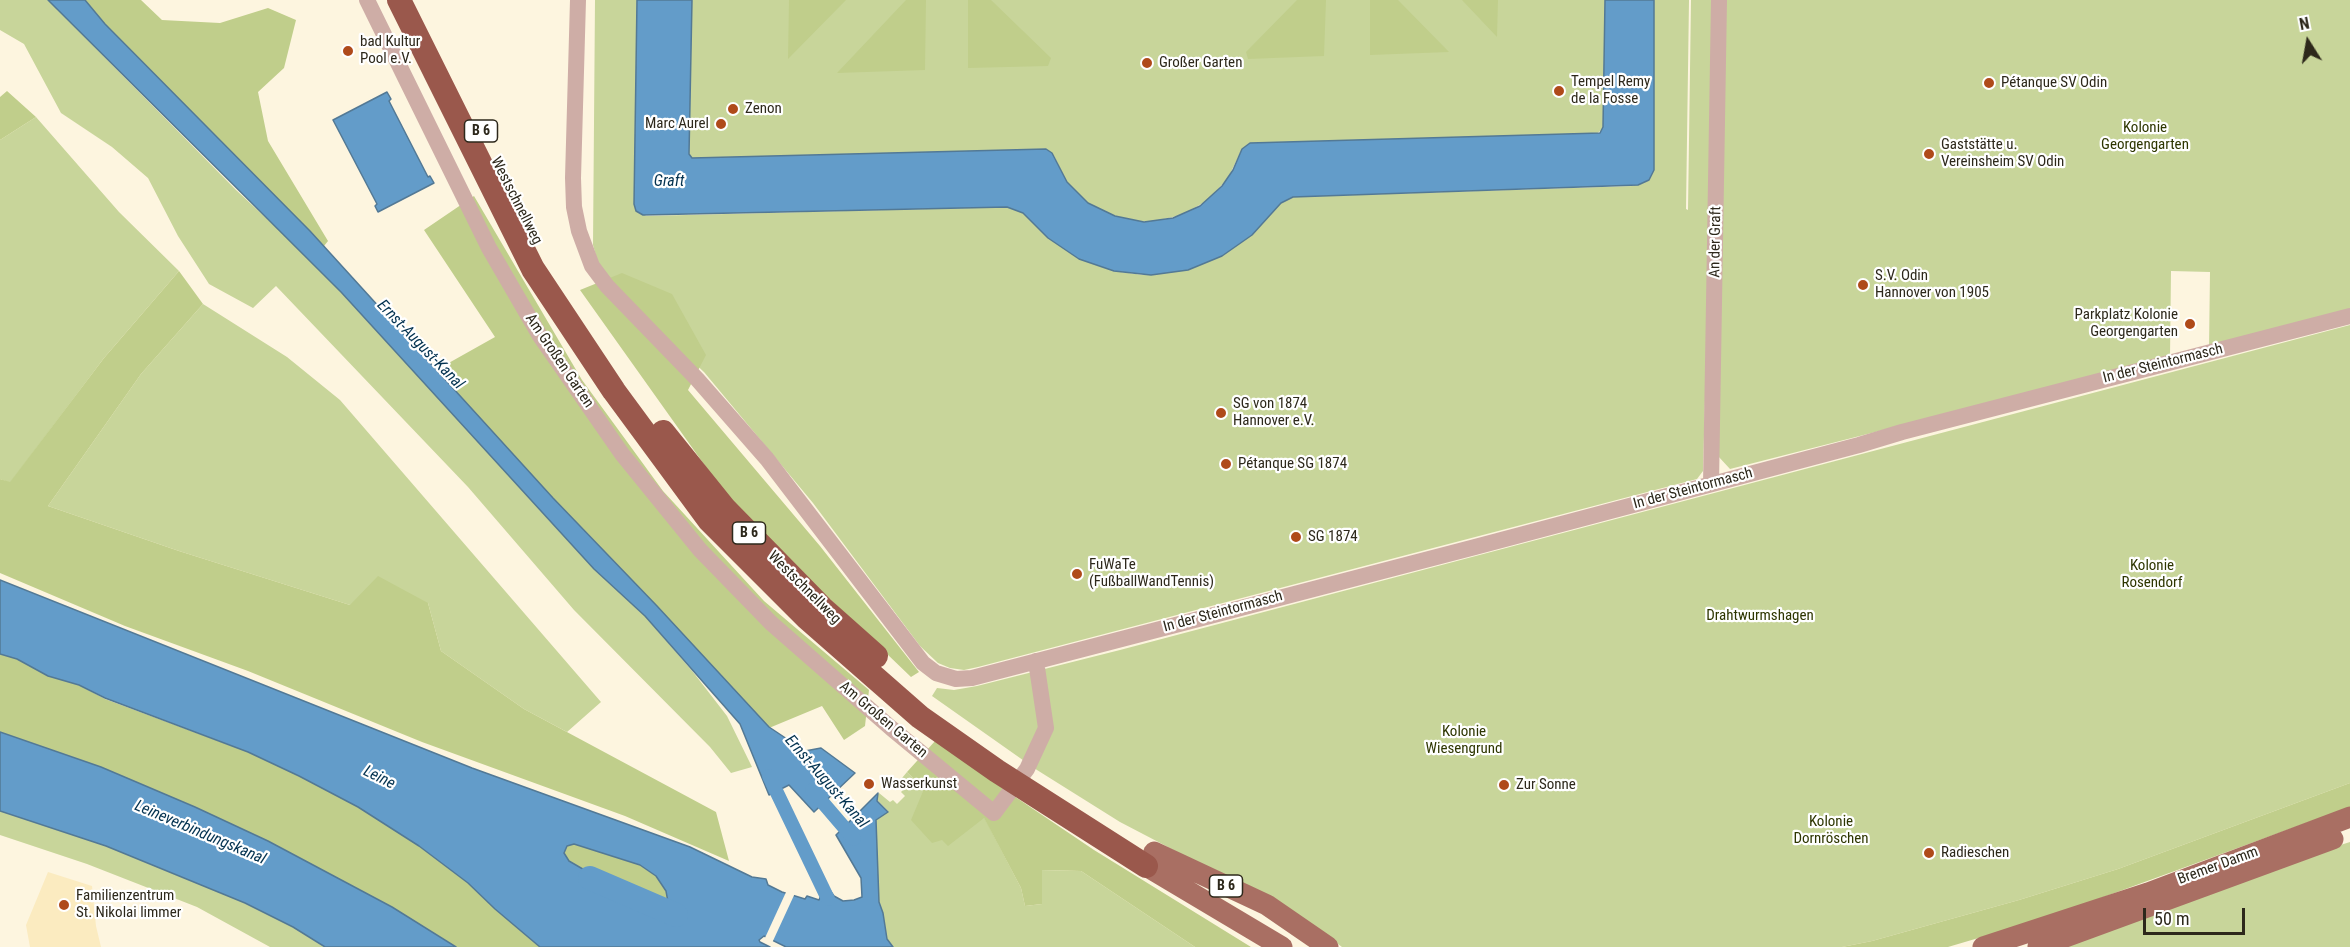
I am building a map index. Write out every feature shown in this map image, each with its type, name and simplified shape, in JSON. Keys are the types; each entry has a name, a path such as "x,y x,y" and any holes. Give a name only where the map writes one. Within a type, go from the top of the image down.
{"highway":[{"name":"Westschnellweg","path":"399,0 533,269 614,391 710,520 807,618 920,717 1150,859"},
{"name":"Westschnellweg","path":"415,0 546,261 622,381 726,509 822,608 1001,765"}],"main road":[{"name":"Bremer Damm","path":"1983,947 2148,892 2350,817"},
{"name":"Bremer Damm","path":"2038,947 2153,907 2350,833"},
{"name":"Westschnellweg","path":"1150,859 1282,947"},
{"name":"Westschnellweg","path":"1150,859 1267,905 1328,947"}],"street":[{"name":"Am Großen Garten","path":"368,0 489,248 540,336 622,454 700,550 771,623 891,728 994,813 1026,769 1046,728 1036,661"},
{"path":"578,0 574,207 579,231 592,266 607,286 697,379 767,459 924,663 936,673 956,679 972,678 1036,661"},
{"name":"An der Graft","path":"1711,484 1719,0"},
{"name":"In der Steintormasch","path":"1036,661 2350,316"}],"shaded area":[{"name":"Familienzentrum St. Nikolai limmer","path":"48,872 92,886 96,926 101,947 30,947 26,925"}],"green space":[{"path":"0,0 48,0 236,190 295,245 341,292 594,569 645,616 727,716 752,767 731,773 710,747 574,610 468,487 276,286 253,308 209,284 178,236 148,178 112,147 61,113 24,44 0,30"},
{"path":"85,0 141,0 162,20 220,23 268,8 296,20 284,68 258,92 268,141 328,241 324,246 105,24"},
{"name":"SG von 1874 Hannover e.V.","path":"595,0 637,0 634,204 646,216 1007,207 1023,213 1048,238 1079,259 1114,271 1143,275 1188,270 1222,256 1252,235 1281,203 1293,197 1633,186 1654,170 1654,0 1689,0 1686,209 1688,210 1691,0 1716,0 1703,471 1697,479 978,667 964,670 938,663 920,646 813,503 704,372 609,284 598,263 593,245"},
{"name":"Großer Garten","path":"692,0 1605,0 1603,129 1596,134 1242,149 1228,178 1208,200 1182,215 1154,221 1134,221 1115,216 1088,203 1067,182 1054,156 1045,149 692,158 689,154"},
{"path":"789,0 846,0 788,59"},
{"path":"906,0 926,0 925,70 837,73"},
{"path":"968,0 991,0 1051,58 1048,66 968,68"},
{"path":"1297,0 1326,0 1324,56 1248,59 1246,52"},
{"path":"1370,0 1398,0 1449,52 1370,55"},
{"path":"1462,0 1498,0 1497,37"},
{"name":"Kolonie Georgengarten","path":"1726,0 2350,0 2350,311 2209,349 2210,272 2171,271 2170,357 1730,469 1718,456"},
{"path":"7,91 36,117 0,140 0,97"},
{"path":"36,117 119,212 179,271 104,358 10,483 0,479 0,140"},
{"path":"474,196 582,380 663,491 764,601 869,690 865,726 844,740 822,706 769,728 657,606 553,498 438,369 495,337 424,230"},
{"path":"179,271 203,304 141,374 48,506 179,551 350,605 378,576 428,603 441,651 524,709 716,812 729,861 625,816 422,742 248,671 125,626 0,573 0,479 10,482 104,358"},
{"path":"622,273 672,294 706,355 688,390 820,546 919,672 911,677 811,581 723,491 580,290"},
{"path":"203,304 287,357 340,400 601,702 567,732 524,709 441,651 428,603 350,605 179,551 48,506 141,374"},
{"path":"2350,325 2350,783 2118,869 2019,900 1872,941 1842,947 1342,947 1302,917 1120,822 1037,770 932,696 937,688 954,690 977,686 1120,650"},
{"path":"0,654 17,659 48,676 79,685 105,699 248,752 358,807 419,846 468,883 540,947 456,947 392,907 195,807 101,767 0,732"},
{"path":"936,740 1094,850 1251,947 1195,947 1081,871 1042,870 1042,904 1025,906 1021,888 984,818 948,846 942,840 932,843 911,820 924,789 907,772"},
{"path":"907,772 924,789 984,817 1021,888 1025,906 1042,904 1041,870 1081,871 1195,947 893,947 887,939 879,902 876,820 888,811 877,800 877,796 879,793 890,802 893,800 897,804 905,796 897,784"},
{"path":"2350,783 2350,807 2046,918 1948,947 1842,947 1872,941 2019,900 2118,869"},
{"path":"0,811 106,846 245,903 293,927 325,947 270,947 197,907 87,864 0,835"},
{"path":"2350,842 2350,947 2058,947 2312,854"},
{"path":"574,844 640,865 656,876 666,891 668,902 662,905 636,900 568,861 564,853 567,846"}],"water":[{"path":"48,0 85,0 105,24 310,231 553,498 769,727 805,751 821,748 855,773 814,812 789,785 769,795 740,724 645,616 594,569 341,292"},
{"name":"Graft","path":"637,0 692,0 689,154 692,158 1046,149 1052,153 1067,182 1088,203 1115,216 1144,222 1173,218 1200,206 1222,186 1233,170 1242,149 1250,143 1600,133 1603,127 1605,0 1654,0 1654,170 1649,180 1638,185 1293,197 1281,203 1252,235 1222,256 1188,270 1151,275 1114,271 1079,259 1048,238 1023,213 1007,207 643,215 636,211 634,204"},
{"path":"387,92 391,99 389,101 428,177 430,176 434,183 378,212 375,206 377,204 333,120"},
{"path":"0,580 472,768 690,847 752,877 766,879 768,885 782,892 805,899 807,896 819,900 821,895 817,886 825,883 834,896 843,901 862,897 861,878 836,835 878,793 877,801 888,812 876,820 879,902 887,939 893,947 786,947 764,936 759,940 760,942 770,947 540,947 468,883 419,846 358,807 248,752 105,698 79,685 48,676 17,659 0,654","holes":["574,844 640,865 656,876 666,891 668,902 662,905 636,900 569,861 564,853 567,846"]},
{"name":"Leineverbindungskanal","path":"0,732 101,767 268,841 392,907 456,947 325,947 293,927 245,903 106,846 0,811"}],"pier":[{"path":"787,890 796,891 772,943 764,940"}],"waterway":[{"name":"Ernst-August-Kanal","path":"769,776 828,899"},
{"name":"Ernst-August-Kanal","path":"812,790 854,839"},
{"name":"Leine","path":"590,878 676,915"}],"place":[{"name":"bad Kultur Pool e.V.","path":"348,51"},
{"name":"Großer Garten","path":"1147,63"},
{"name":"Pétanque SV Odin","path":"1989,83"},
{"name":"Tempel Remy de la Fosse","path":"1559,91"},
{"name":"Zenon","path":"733,109"},
{"name":"Marc Aurel","path":"721,124"},
{"name":"Gaststätte u. Vereinsheim SV Odin","path":"1929,154"},
{"name":"S.V. Odin Hannover von 1905","path":"1863,285"},
{"name":"Parkplatz Kolonie Georgengarten","path":"2190,324"},
{"name":"SG von 1874 Hannover e.V.","path":"1221,413"},
{"name":"Pétanque SG 1874","path":"1226,464"},
{"name":"SG 1874","path":"1296,537"},
{"name":"FuWaTe (FußballWandTennis)","path":"1077,574"},
{"name":"Wasserkunst","path":"869,784"},
{"name":"Zur Sonne","path":"1504,785"},
{"name":"Radieschen","path":"1929,853"},
{"name":"Familienzentrum St. Nikolai limmer","path":"64,905"}],"park label":[{"name":"Kolonie Rosendorf","path":"2152,574"},
{"name":"Drahtwurmshagen","path":"1760,616"},
{"name":"Kolonie Wiesengrund","path":"1464,740"},
{"name":"Kolonie Dornröschen","path":"1831,830"}]}
